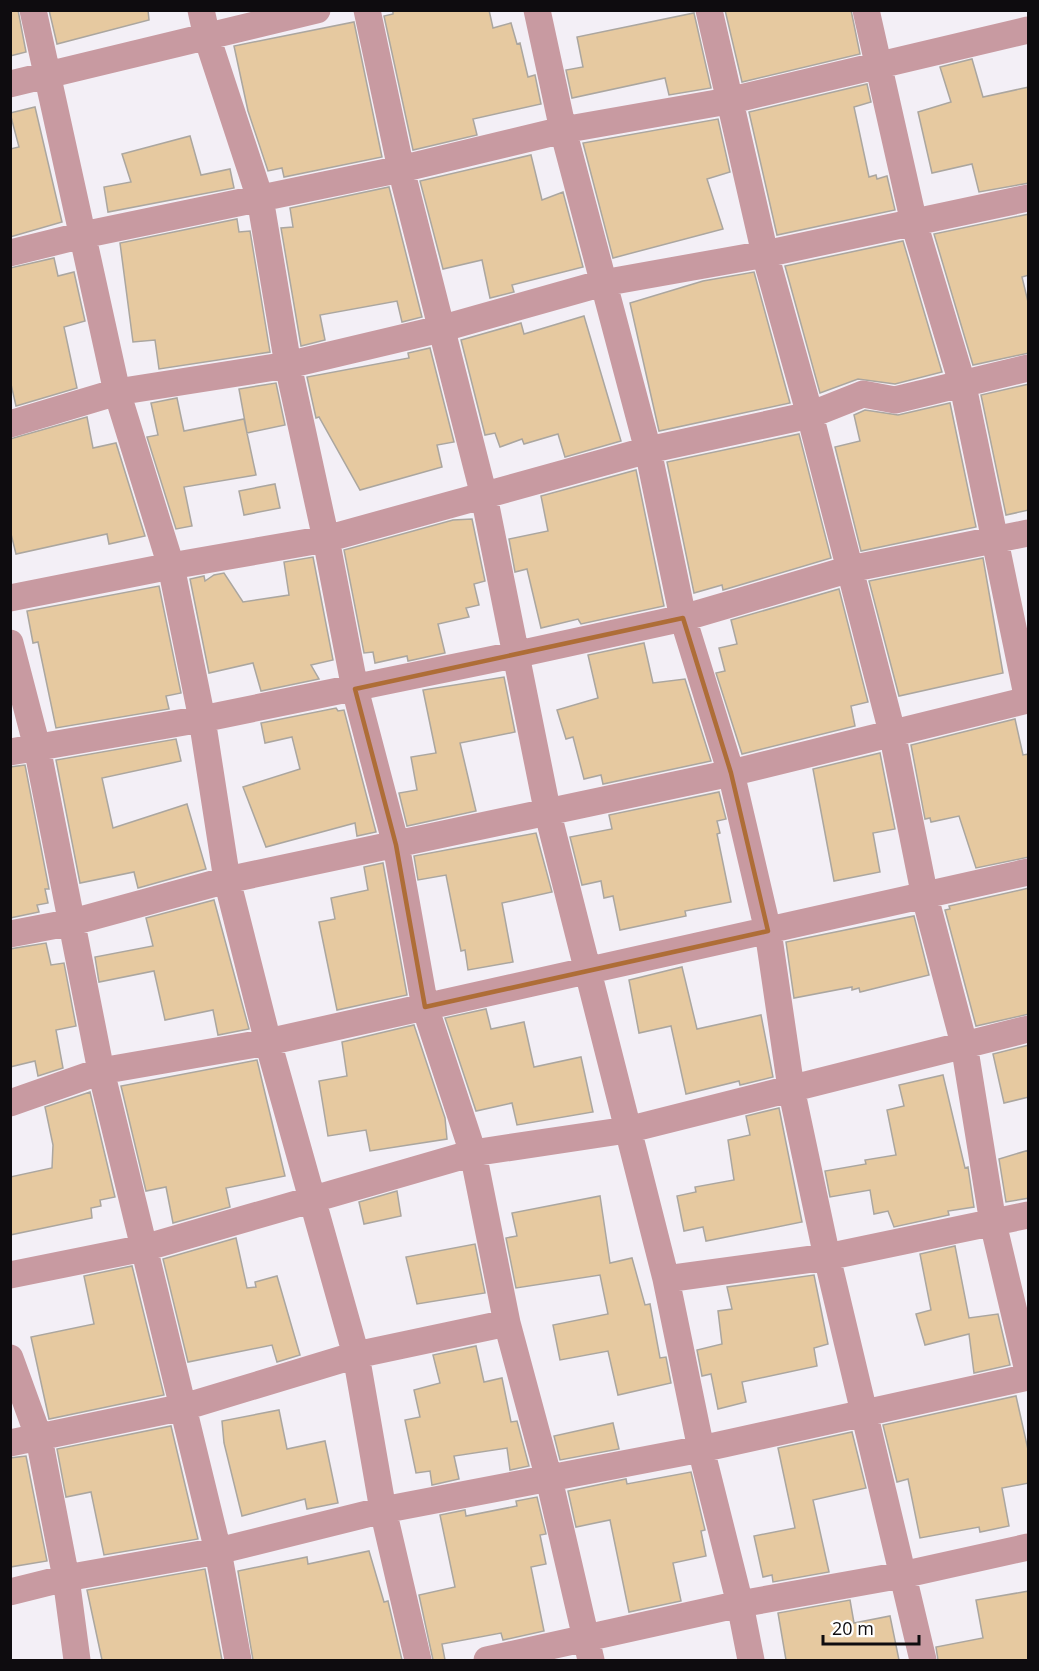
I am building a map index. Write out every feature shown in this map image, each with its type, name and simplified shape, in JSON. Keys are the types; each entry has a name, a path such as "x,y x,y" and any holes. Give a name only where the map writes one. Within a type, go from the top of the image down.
{"street":[{"path":"33,10 117,392 171,566 202,719 227,880 268,1042 356,1355 383,1510 418,1660"},
{"path":"201,10 207,37 260,198 288,365 327,539 355,689 396,845 425,1007 472,1154 507,1323 549,1479 588,1649"},
{"path":"10,84 316,10"},
{"path":"367,10 401,169 484,496 514,656 548,814 666,1279 701,1449 740,1604 751,1660"},
{"path":"537,10 563,130 648,450 683,618 731,773 768,931 791,1088 827,1257 866,1412 923,1660"},
{"path":"709,10 728,101 765,254 810,415 892,732 925,897 964,1044 993,1223 1029,1371"},
{"path":"10,934 73,922 227,880 548,814 731,773 1028,700 963,386 914,224 866,10"},
{"path":"10,254 83,235 401,169 563,130 728,101 1029,30"},
{"path":"10,424 117,392 288,365 440,329 603,283 765,254 1029,198"},
{"path":"10,598 171,566 327,539 648,450 810,415 864,394 895,400 963,386 1029,368"},
{"path":"10,752 202,719 514,656 683,618 850,569 1029,532"},
{"path":"10,643 37,747 101,1071 219,1551 238,1660"},
{"path":"10,1103 101,1071 268,1042 1029,872"},
{"path":"10,1275 144,1248 472,1154 627,1130 1029,1029"},
{"path":"666,1279 827,1257 1029,1215"},
{"path":"10,1443 184,1407 356,1355 507,1323"},
{"path":"10,1358 39,1438 66,1578 77,1660"},
{"path":"10,1592 66,1578 219,1551 383,1510 701,1449 1029,1377"},
{"path":"488,1660 588,1649 740,1604 902,1575 1029,1547"}],"highlighted area":[{"path":"683,618 731,773 768,931 425,1007 396,845 355,689"}],"building":[{"path":"10,10 18,10 26,52 10,56"},
{"path":"49,10 148,10 149,20 57,44"},
{"path":"393,10 489,10 493,28 511,23 517,44 520,43 528,77 535,75 541,104 473,119 477,135 413,150 384,16 393,14"},
{"path":"725,10 851,10 860,54 742,82"},
{"path":"694,13 711,88 669,95 665,78 572,98 566,70 583,67 577,37"},
{"path":"354,22 382,157 284,177 282,168 268,171 248,111 234,46"},
{"path":"972,59 983,97 1029,87 1029,183 979,192 972,164 932,173 918,112 951,102 940,67"},
{"path":"867,84 871,102 854,107 869,177 876,175 877,179 887,176 895,210 777,235 749,112"},
{"path":"35,107 62,222 10,237 10,149 19,147 10,113"},
{"path":"718,119 730,172 707,179 723,229 613,258 583,143"},
{"path":"190,136 201,175 230,169 234,188 108,212 104,187 131,182 122,154"},
{"path":"531,155 542,200 563,192 583,267 512,285 514,292 490,298 482,260 443,269 420,181"},
{"path":"389,187 422,317 402,322 397,301 320,315 325,340 301,346 281,228 293,227 290,208"},
{"path":"1029,214 1029,275 1022,277 1029,306 1029,353 973,365 934,234"},
{"path":"237,219 239,232 250,231 270,352 159,369 155,340 133,342 120,243"},
{"path":"903,241 942,372 895,384 858,379 820,393 785,266"},
{"path":"54,258 58,276 74,272 85,321 64,327 77,388 16,406 10,380 10,268"},
{"path":"754,272 790,403 659,431 630,303 703,281"},
{"path":"584,316 621,441 565,457 558,434 524,444 522,439 500,447 495,433 485,435 461,340 521,323 524,334"},
{"path":"430,348 454,442 437,445 442,467 360,490 319,417 316,418 307,377 409,358 408,353"},
{"path":"276,383 285,425 247,433 239,389"},
{"path":"1029,384 1029,510 1006,515 981,395"},
{"path":"177,398 184,431 244,419 256,475 184,487 192,526 176,529 147,437 158,435 151,403"},
{"path":"950,403 976,527 861,551 835,447 860,441 854,415 865,410 898,415"},
{"path":"87,417 93,448 116,443 145,536 109,544 107,534 16,554 10,530 10,439"},
{"path":"799,434 831,558 723,590 722,585 694,593 667,462"},
{"path":"636,470 664,606 581,624 578,619 541,628 527,569 515,572 509,539 548,531 541,496"},
{"path":"275,484 280,508 244,515 239,491"},
{"path":"472,519 485,581 474,584 479,605 466,608 469,617 438,624 445,653 408,661 407,656 375,663 373,652 364,653 344,550 453,520"},
{"path":"313,557 333,660 311,665 319,679 261,691 253,663 209,673 190,579 204,576 205,581 214,575 224,573 243,602 289,595 284,562"},
{"path":"983,558 1003,673 899,696 869,581"},
{"path":"159,586 181,693 166,696 169,709 56,728 38,642 33,643 27,611"},
{"path":"839,589 868,702 851,706 855,726 742,754 716,673 725,671 719,648 737,644 731,620"},
{"path":"644,643 653,683 685,679 711,761 603,784 601,775 584,779 573,737 566,739 557,710 598,698 588,655"},
{"path":"504,677 515,732 460,743 476,811 407,826 399,793 417,790 411,757 436,753 423,690"},
{"path":"336,708 338,711 344,710 376,832 357,836 355,823 266,847 243,787 300,769 292,737 265,743 261,723"},
{"path":"1015,719 1023,755 1029,754 1029,857 976,868 959,816 931,822 930,818 925,819 911,745"},
{"path":"176,739 181,761 102,778 113,828 187,804 206,869 138,888 134,872 80,883 56,760"},
{"path":"880,753 895,829 873,833 880,872 834,881 813,769"},
{"path":"25,765 49,889 45,889 48,903 37,905 39,912 10,918 10,767"},
{"path":"719,792 726,819 717,821 720,833 717,834 731,902 685,911 686,916 620,930 613,896 604,898 601,881 582,885 570,837 612,829 609,815"},
{"path":"536,833 552,892 502,903 513,962 468,970 465,950 461,951 446,875 418,880 414,856"},
{"path":"383,863 407,995 337,1010 319,922 335,919 331,898 368,890 364,867"},
{"path":"1029,888 1029,1014 976,1026 945,910 950,909 949,906"},
{"path":"214,900 249,1029 218,1035 213,1010 165,1020 154,971 99,982 95,957 153,946 146,918"},
{"path":"914,916 929,975 860,992 859,988 852,990 852,987 794,998 786,942"},
{"path":"46,943 51,965 64,963 76,1026 56,1030 63,1068 38,1076 35,1061 10,1067 10,949"},
{"path":"682,967 697,1029 761,1015 773,1077 740,1085 739,1081 686,1094 671,1026 639,1033 629,980"},
{"path":"486,1009 491,1029 524,1022 534,1067 581,1057 593,1112 517,1125 512,1103 476,1111 445,1018"},
{"path":"414,1025 445,1118 447,1139 370,1151 366,1130 328,1136 319,1081 347,1076 342,1042"},
{"path":"1029,1045 1029,1097 1004,1103 993,1054"},
{"path":"257,1060 285,1176 226,1188 230,1207 173,1223 166,1187 146,1191 121,1086"},
{"path":"943,1075 965,1168 968,1167 974,1207 948,1211 949,1215 894,1227 888,1211 874,1214 870,1190 830,1197 825,1171 866,1164 865,1160 896,1155 887,1110 904,1106 899,1085"},
{"path":"90,1092 115,1197 100,1200 101,1206 91,1208 92,1218 10,1235 10,1177 52,1168 53,1145 45,1107"},
{"path":"779,1108 802,1222 706,1241 703,1227 684,1231 677,1196 696,1192 695,1187 734,1180 728,1140 750,1135 746,1116"},
{"path":"1029,1150 1029,1198 1006,1202 999,1159"},
{"path":"397,1191 401,1216 364,1224 359,1202"},
{"path":"600,1196 610,1263 632,1258 645,1305 650,1304 660,1358 666,1357 671,1383 618,1395 608,1351 560,1360 553,1325 608,1314 600,1275 516,1288 506,1238 517,1236 512,1213"},
{"path":"236,1238 247,1288 256,1287 255,1282 277,1276 300,1355 277,1362 272,1345 188,1362 163,1259"},
{"path":"475,1244 485,1293 417,1304 406,1257"},
{"path":"955,1246 969,1318 998,1314 1010,1365 974,1373 969,1334 925,1345 916,1314 931,1310 920,1254"},
{"path":"132,1266 164,1395 49,1419 31,1337 94,1324 84,1276"},
{"path":"814,1275 828,1344 814,1348 817,1366 742,1382 746,1402 718,1409 711,1374 702,1376 697,1350 722,1344 718,1311 732,1309 727,1287"},
{"path":"476,1346 484,1382 502,1378 511,1422 517,1421 529,1466 510,1470 507,1448 454,1456 459,1479 432,1485 430,1471 416,1473 405,1420 420,1417 414,1390 440,1383 433,1355"},
{"path":"1016,1396 1029,1454 1029,1483 1002,1488 1009,1526 980,1532 979,1527 920,1538 908,1479 897,1482 883,1425"},
{"path":"279,1410 287,1449 325,1441 338,1503 307,1509 305,1499 242,1516 224,1443 222,1421"},
{"path":"613,1423 619,1449 560,1460 554,1436"},
{"path":"171,1426 198,1539 104,1555 91,1492 66,1497 57,1449"},
{"path":"852,1432 866,1488 813,1500 829,1572 773,1582 772,1575 763,1577 754,1536 795,1528 778,1448"},
{"path":"26,1456 47,1561 10,1567 10,1458"},
{"path":"691,1472 705,1530 701,1531 706,1556 673,1563 681,1601 629,1612 610,1520 576,1527 568,1491 626,1479 627,1484"},
{"path":"537,1497 546,1534 540,1535 546,1564 531,1567 544,1631 503,1640 501,1633 442,1644 445,1660 433,1660 419,1595 455,1587 440,1515 465,1510 466,1516 517,1506 516,1501"},
{"path":"369,1551 384,1602 388,1601 402,1660 253,1660 238,1571 307,1557 308,1564"},
{"path":"205,1569 222,1660 102,1660 87,1590"},
{"path":"1029,1591 1029,1660 938,1660 936,1647 983,1638 976,1600"},
{"path":"850,1600 854,1623 890,1616 899,1660 786,1660 778,1613"}]}
